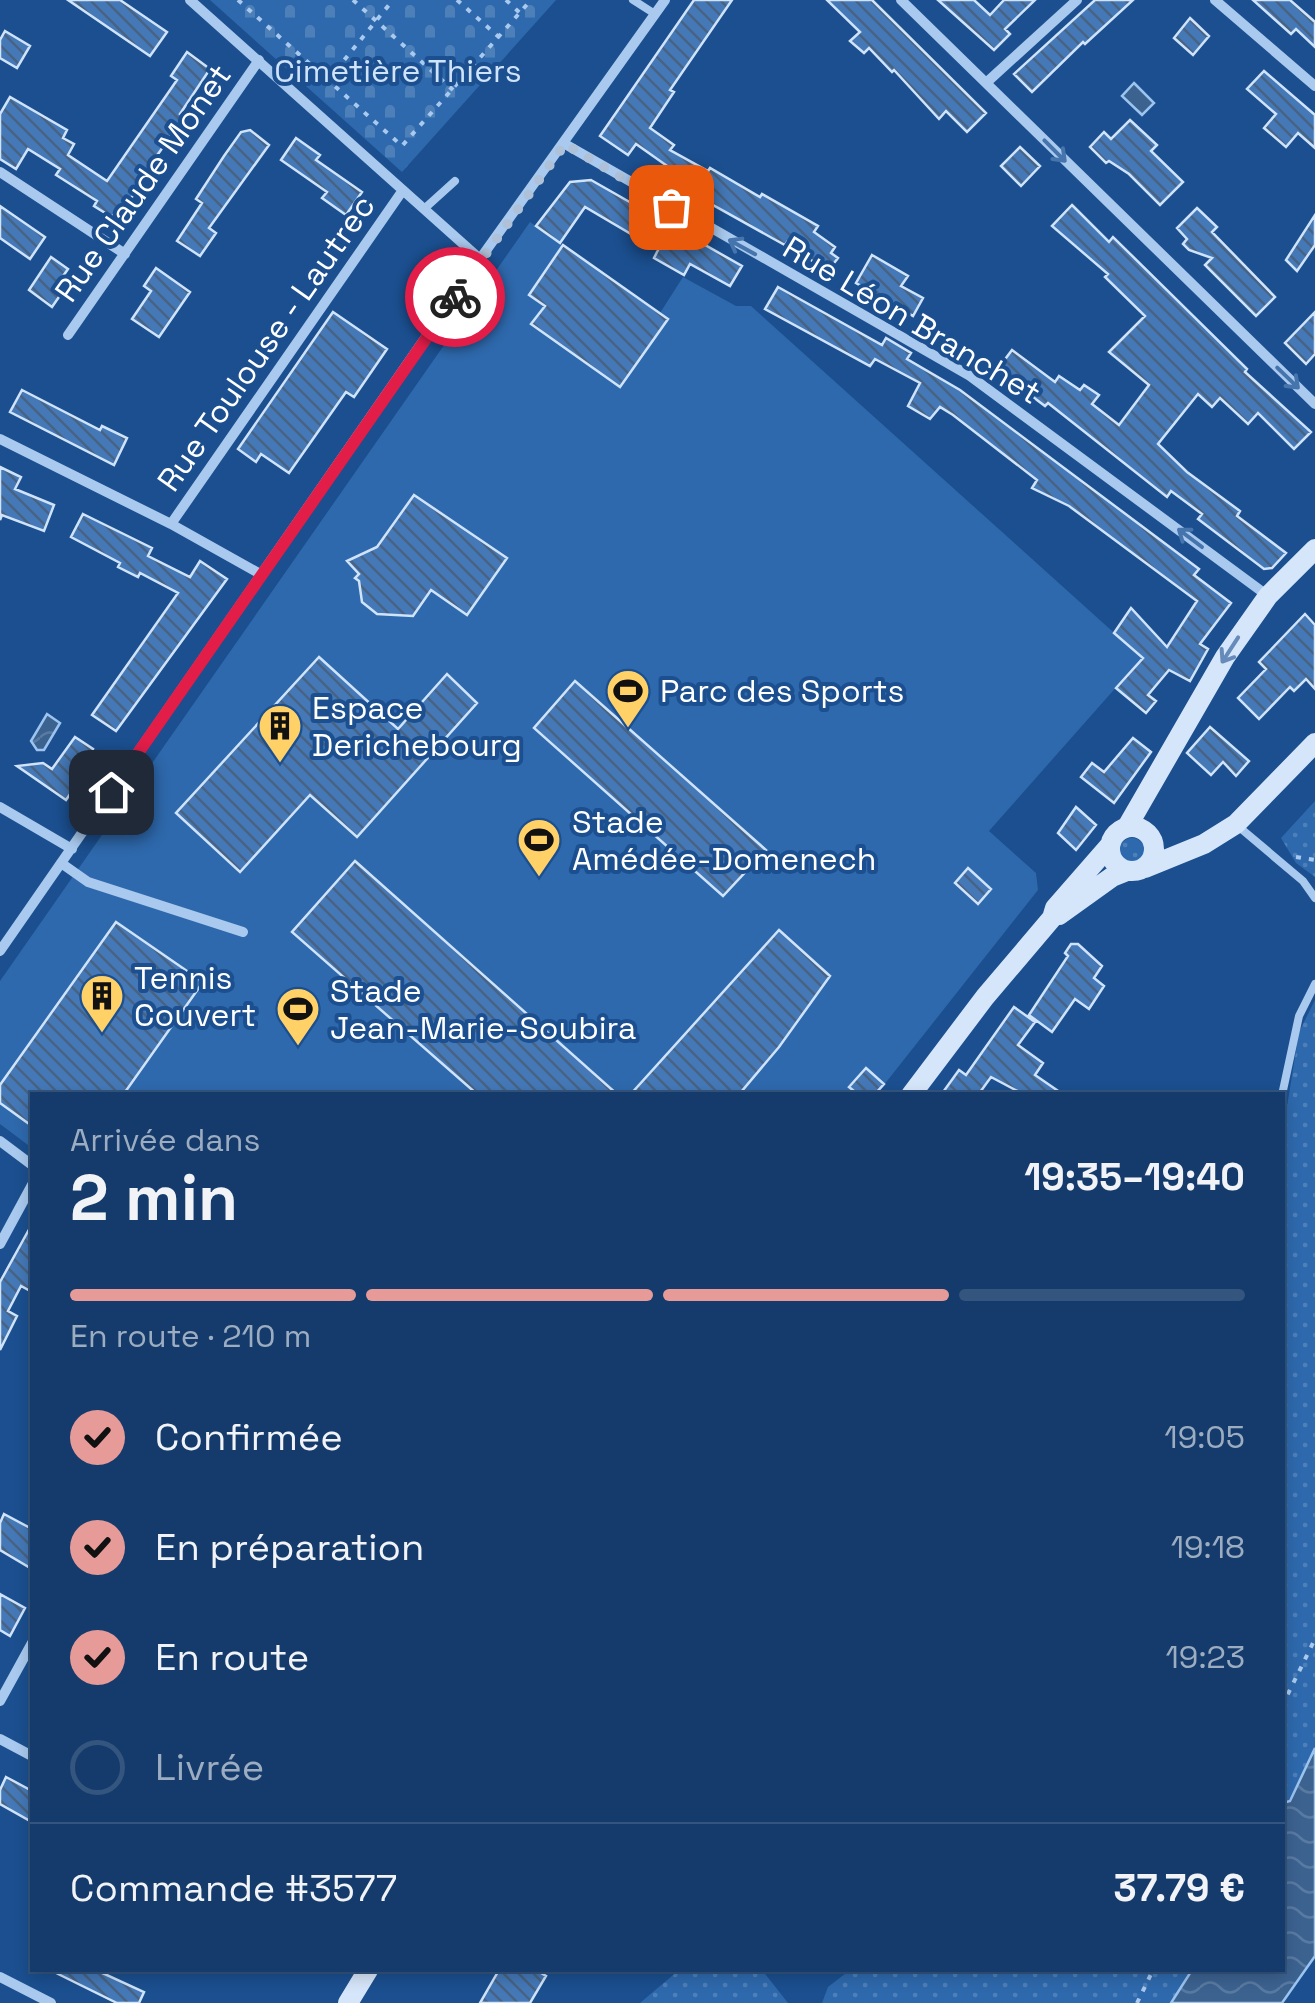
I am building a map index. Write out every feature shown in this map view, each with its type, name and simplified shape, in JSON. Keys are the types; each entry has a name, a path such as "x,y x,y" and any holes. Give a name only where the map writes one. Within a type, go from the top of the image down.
{"street":[{"path":"190,0 480,260"},
{"path":"0,952 665,0"},
{"path":"901,0 1315,404"},
{"path":"986,83 1077,0"},
{"path":"1215,0 1315,86"},
{"name":"Rue Claude Monet","path":"68,336 258,60"},
{"name":"Rue Léon Branchet","path":"565,144 970,376 1268,596"},
{"path":"0,172 125,254"},
{"name":"Rue Toulouse - Lautrec","path":"171,524 403,190"},
{"path":"0,440 171,524 262,575"},
{"path":"1127,828 1225,656 1268,596 1315,549"},
{"path":"913,1092 985,997 1052,918 1112,877 1204,844 1236,824 1315,743"},
{"path":"1052,918 1055,908 1116,834 1127,828 1140,828 1151,836 1174,841 1187,838 1246,804 1261,800"},
{"path":"0,807 72,849"},
{"path":"1136,869 1154,857 1151,836"},
{"path":"1110,845 1112,858 1136,869"},
{"path":"61,863 88,882 243,932"},
{"path":"0,1141 30,1164"},
{"path":"0,1244 30,1189"},
{"path":"0,1701 30,1647"},
{"path":"0,1740 30,1755"},
{"path":"348,2003 367,1972"},
{"path":"0,1977 51,2003"}],"lane":[{"path":"632,0 655,14"},
{"path":"424,209 456,180"},
{"path":"1236,824 1272,852 1315,898"},
{"path":"1283,1092 1299,1016 1315,984"}],"path":[{"path":"238,0 402,146 531,0"},
{"path":"353,0 453,90"},
{"path":"328,80 393,0"},
{"path":"457,0 500,38"},
{"path":"506,0 521,14"},
{"path":"1285,1700 1315,1640"},
{"path":"1138,2003 1151,1972"}],"green space":[{"name":"Cimetière Thiers","path":"210,0 556,0 402,172"},
{"name":"Parc des Sports","path":"530,222 660,313 683,277 736,306 751,306 1142,658 989,831 1036,873 1038,890 878,1092 30,1092 30,1146 0,1124 0,981"},
{"path":"1315,801 1315,877 1296,863 1281,838"},
{"path":"1132,838 1141,842 1145,851 1141,860 1132,864 1123,860 1119,851 1123,842"},
{"path":"1315,1000 1315,1748 1287,1804 1285,1120 1299,1032"},
{"path":"677,1972 764,1972 788,2003 640,2003"},
{"path":"847,1972 1191,1972 1171,2003 822,2003 828,1987"}],"water":[{"path":"1134,83 1154,103 1142,115 1122,96"},
{"path":"47,714 60,723 44,750 37,750 31,741"},
{"path":"1315,1748 1315,1956 1282,2003 1171,2003 1191,1972 1285,1972 1285,1802 1290,1801"}],"building":[{"path":"68,0 120,0 167,32 150,56"},
{"path":"694,0 732,0 670,90 674,92 650,128 674,145 670,150 818,226 814,232 835,247 831,253 838,258 827,272 787,242 785,245 663,177 670,168 636,144 628,155 600,136"},
{"path":"827,0 872,0 986,113 967,132 946,111 939,119 869,48 864,53 850,41 860,32"},
{"path":"938,0 974,0 990,15 1004,0 1035,0 1005,29 1010,34 994,50"},
{"path":"1095,0 1133,0 1032,92 1014,74"},
{"path":"1253,0 1290,0 1315,22 1315,47 1296,29 1291,34"},
{"path":"1190,18 1209,36 1193,55 1174,38"},
{"path":"5,31 30,46 17,68 0,58 0,40"},
{"path":"187,52 210,69 180,114 183,116 177,127 133,190 136,192 117,215 110,216 94,206 97,201 56,175 60,169 28,149 16,169 0,159 0,114 10,97 67,130 63,138 74,144 68,155 107,181 177,80 171,76"},
{"path":"1264,71 1315,115 1315,148 1298,133 1286,147 1264,128 1276,114 1247,89"},
{"path":"1130,120 1157,145 1151,151 1183,182 1160,205 1129,174 1109,161 1106,163 1090,147 1104,132 1111,139"},
{"path":"250,130 269,145 209,228 216,233 200,256 177,241 202,203 196,199 224,156 241,132"},
{"path":"296,138 320,155 316,160 362,192 346,215 322,198 327,192 281,160"},
{"path":"1020,147 1040,166 1021,186 1001,166"},
{"path":"591,180 742,266 730,286 690,264 684,275 654,258 658,250 585,207 560,243 536,226 570,182"},
{"path":"1072,205 1109,242 1113,237 1247,369 1245,372 1311,432 1294,449 1258,413 1248,424 1220,398 1212,407 1198,394 1158,444 1187,472 1240,511 1237,516 1286,553 1272,568 1264,569 1198,519 1202,514 1171,491 1167,497 1048,403 1045,406 997,370 1012,350 1055,382 1059,376 1080,390 1084,385 1099,395 1092,404 1119,425 1149,385 1109,352 1145,316 1105,277 1108,274 1052,226"},
{"path":"0,206 45,237 30,259 0,238"},
{"path":"1197,208 1217,227 1212,232 1275,297 1256,316 1205,265 1212,258 1183,244 1187,239 1177,228"},
{"path":"1315,215 1315,245 1297,271 1286,260"},
{"path":"563,245 668,319 620,387 531,324 545,306 529,295"},
{"path":"872,255 908,276 901,286 923,298 913,316 856,283"},
{"path":"51,257 68,269 54,289 61,294 52,307 29,290"},
{"path":"156,268 190,292 159,337 132,319 151,291 144,286"},
{"path":"778,287 882,345 886,338 911,353 907,359 960,390 1199,569 1194,575 1231,603 1200,644 1208,649 1190,681 1169,670 1148,695 1156,701 1146,713 1116,688 1143,658 1114,633 1131,608 1167,647 1197,601 1069,506 1032,488 1037,480 953,415 940,407 930,419 908,406 920,383 875,359 870,366 765,309"},
{"path":"333,312 387,349 354,397 346,392 289,473 261,454 256,462 238,449"},
{"path":"1315,312 1315,354 1306,364 1285,343"},
{"path":"22,390 100,430 102,426 127,438 114,465 10,412"},
{"path":"0,467 21,477 15,489 54,505 44,531 2,515 0,520"},
{"path":"414,495 507,558 467,615 431,590 413,616 377,614 362,602 355,578 359,574 347,561 377,547"},
{"path":"83,514 152,548 148,556 190,577 200,561 227,579 116,731 92,715 178,593 140,573 138,577 118,567 120,563 71,537"},
{"path":"1305,614 1315,625 1315,689 1306,679 1294,691 1290,687 1259,719 1238,698 1266,669 1259,662"},
{"name":"Espace Derichebourg","path":"319,657 398,729 447,674 477,703 357,837 310,795 240,872 176,813"},
{"path":"575,681 766,850 723,896 534,728"},
{"path":"1210,727 1249,761 1236,776 1223,762 1211,775 1187,753"},
{"path":"75,737 93,749 90,754 95,758 66,800 17,766 43,763 52,769"},
{"path":"1133,738 1151,752 1114,803 1081,777 1092,763 1104,772"},
{"path":"1076,807 1096,825 1076,850 1058,833"},
{"path":"355,861 615,1092 475,1092 292,932"},
{"path":"968,868 991,889 978,904 955,883"},
{"name":"Tennis Couvert","path":"116,922 203,982 125,1092 30,1092 30,1125 0,1103 0,1085"},
{"path":"779,930 830,976 741,1092 633,1092"},
{"path":"1071,944 1078,944 1102,966 1094,978 1104,986 1089,1009 1075,999 1052,1032 1029,1015 1068,956 1065,953"},
{"path":"1014,1007 1035,1022 1018,1045 1043,1063 1035,1075 1060,1092 1019,1092 991,1077 980,1092 943,1092 959,1070 966,1075"},
{"path":"866,1068 884,1084 877,1092 855,1092 849,1087"},
{"path":"30,1228 30,1291 21,1286 8,1311 17,1316 0,1350 0,1282"},
{"path":"4,1514 30,1528 30,1568 0,1550"},
{"path":"0,1594 25,1608 10,1636 0,1630"},
{"path":"6,1777 30,1790 30,1821 0,1804 0,1790"},
{"path":"54,1972 100,1972 144,1992 139,2003 117,2003"},
{"path":"498,1972 539,1972 546,1976 530,2003 480,2003"}],"way so far":[{"path":"455,297 565,144 671,207"}],"place":[{"name":"Parc des Sports","path":"628,729"},
{"name":"Espace Derichebourg","path":"280,764"},
{"name":"Stade Amédée-Domenech","path":"539,878"},
{"name":"Tennis Couvert","path":"102,1034"},
{"name":"Stade Jean-Marie-Soubira","path":"298,1047"}],"route":[{"path":"111,792 455,297"}]}
